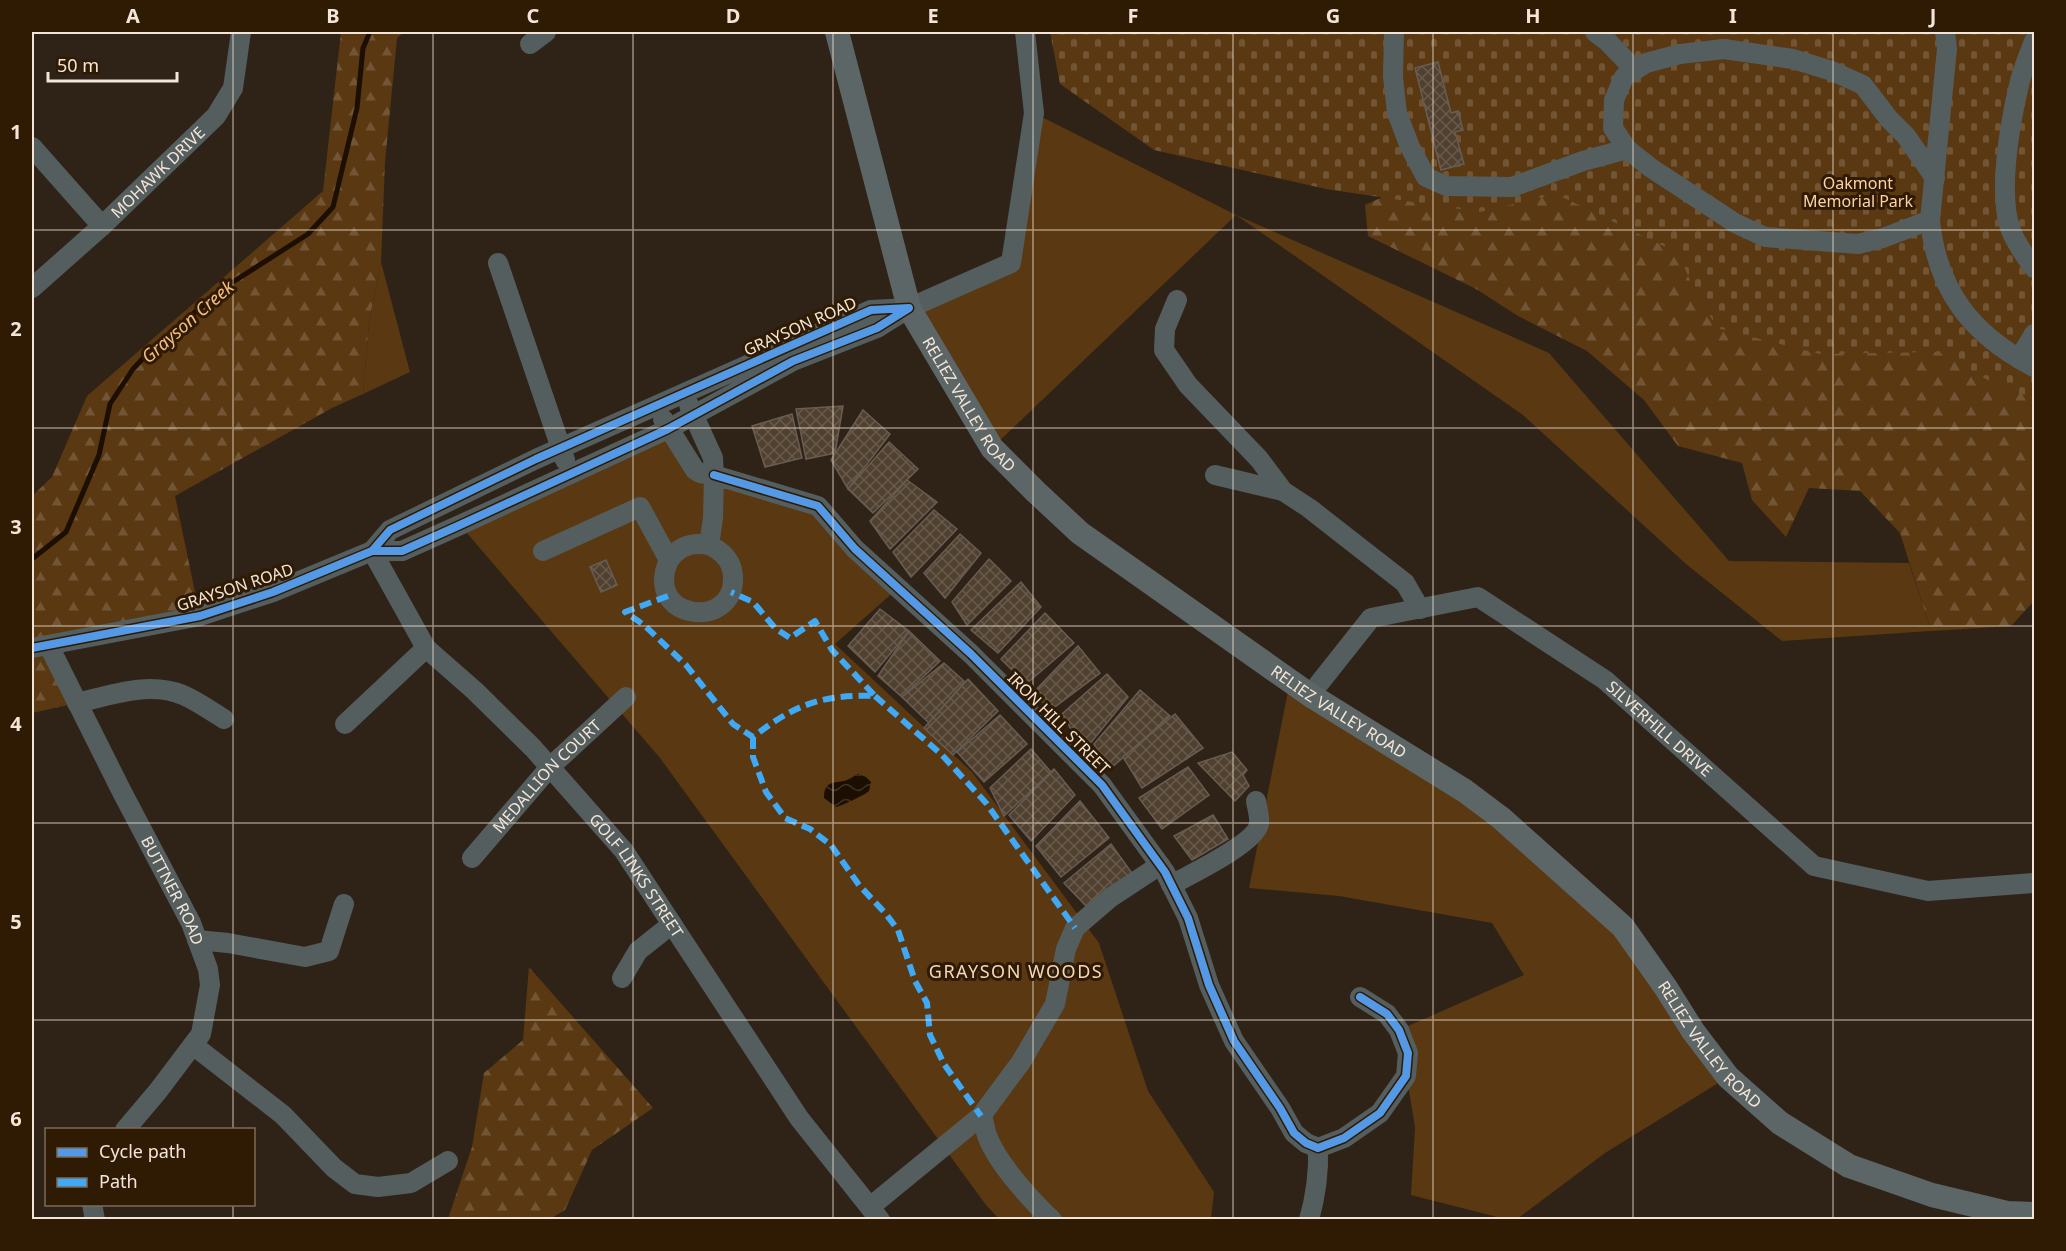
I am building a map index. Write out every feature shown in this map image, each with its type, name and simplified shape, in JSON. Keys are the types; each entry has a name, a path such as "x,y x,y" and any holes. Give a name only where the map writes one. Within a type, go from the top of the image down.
{"main road":[{"name":"RELIEZ VALLEY ROAD","path":"837,32 909,308 992,448 1036,492 1080,533 1310,695 1466,791 1501,818 1623,927 1666,987 1693,1031 1728,1077 1780,1123 1849,1166 1932,1195 2006,1216 2034,1214"}],"street":[{"name":"MOHAWK DRIVE","path":"32,288 102,226 216,116 233,88 241,32"},
{"path":"530,44 546,32"},
{"path":"909,308 1011,263 1034,113 1025,32"},
{"path":"1394,32 1393,77 1397,113 1410,147 1426,177 1446,186 1512,187 1583,161 1627,149"},
{"path":"1595,32 1635,70"},
{"path":"1945,32 1947,50 1930,220 1933,247 1944,281 1975,327 2027,363 2034,334"},
{"path":"2034,41 2019,84 2006,161 2005,201 2011,229 2034,268"},
{"path":"1930,220 1883,238 1858,244 1765,237 1735,223 1651,168 1627,149 1613,128 1614,100 1624,77 1646,63 1680,54 1724,49 1793,59 1832,71 1863,86 1889,119 1906,136 1935,178"},
{"path":"32,147 102,226"},
{"path":"498,263 570,474"},
{"path":"1177,300 1165,329 1164,350 1188,385 1258,459 1283,491 1309,508 1405,583 1420,609"},
{"name":"GRAYSON ROAD","path":"372,551 390,530 683,392 871,310 909,308"},
{"name":"GRAYSON ROAD","path":"40,647 200,616 273,592 372,551 402,551 668,429 793,361 877,328 909,308"},
{"path":"683,392 713,458 713,518 709,545"},
{"name":"IRON HILL STREET","path":"655,406 694,470 818,507 855,549 971,654 1102,785 1160,865 1171,885 1188,918 1209,985 1234,1041 1280,1108 1294,1133 1306,1143 1318,1148"},
{"path":"1215,475 1283,491"},
{"path":"543,551 640,507 669,560"},
{"path":"700,543 709,545 717,549 730,562 733,582 726,600 710,611 689,612 674,603 664,586 664,576 669,560 685,546 700,543"},
{"name":"GOLF LINKS STREET","path":"372,551 426,648 475,691 550,767 624,851 800,1118 875,1213"},
{"name":"SILVERHILL DRIVE","path":"1310,695 1371,618 1478,597 1605,680 1814,866 1928,891 2034,883"},
{"name":"BUTTNER ROAD","path":"40,647 77,703 191,923 208,969 210,985 201,1034 127,1128"},
{"path":"345,724 426,648"},
{"path":"77,703 127,691 153,688 183,695 224,719"},
{"name":"MEDALLION COURT","path":"472,858 550,767 626,697"},
{"path":"1171,885 1243,844 1255,834 1259,825 1256,801"},
{"path":"875,1213 982,1115 1021,1062 1054,1004 1066,949 1075,928 1110,898 1160,865"},
{"path":"197,940 228,943 305,957 329,951 344,904"},
{"path":"622,978 638,951 672,924"},
{"path":"1309,1220 1317,1192 1318,1148 1344,1138 1380,1113 1406,1076 1408,1053 1399,1030 1387,1014 1360,997"},
{"path":"193,1045 283,1115 334,1168 355,1184 378,1188 411,1183 448,1161"},
{"path":"982,1115 988,1138 1003,1162 1030,1198 1052,1220"}],"green space":[{"path":"341,32 404,32 397,38 385,162 381,262 369,322 363,394 332,408 175,496 200,616 49,646 77,703 32,713 32,496 52,477 87,396 323,191"},
{"name":"Oakmont Memorial Park","path":"1050,32 2034,32 2034,399 1993,383 1938,352 1820,354 1717,328 1693,287 1678,253 1556,194 1480,212 1326,189 1154,150 1060,84"},
{"path":"1034,113 1236,215 992,448 909,308 1011,263"},
{"path":"1583,161 2034,367 2034,601 2011,626 1931,631 1900,533 1860,491 1809,488 1786,537 1752,500 1742,463 1678,446 1644,400 1587,351 1518,316 1476,289 1368,236 1365,205 1426,177"},
{"path":"1236,215 1549,353 1729,561 1909,563 1931,631 1782,641 1686,564 1523,415"},
{"path":"381,262 410,372 363,394 369,322"},
{"path":"666,429 695,473 818,506 897,589 835,644 972,772 1099,943 1148,1091 1214,1192 1211,1219 999,1219 986,1205 660,758 460,525"},
{"path":"1290,681 1465,791 1623,927 1728,1077 1605,1153 1517,1219 1505,1219 1411,1195 1415,1127 1399,1030 1524,975 1492,923 1339,896 1249,888"},
{"path":"529,967 653,1108 592,1150 565,1210 550,1219 448,1219 472,1147 484,1073 523,1040"}],"water":[{"path":"858,774 871,782 867,793 836,807 824,798 827,786"}],"building":[{"path":"1438,62 1451,113 1458,111 1463,130 1455,132 1464,164 1441,170 1415,68"},
{"path":"843,406 835,453 806,459 796,409"},
{"path":"863,410 890,434 848,489 831,460"},
{"path":"792,414 802,458 765,467 752,426"},
{"path":"889,442 918,469 873,513 848,489"},
{"path":"907,480 937,502 890,549 870,521"},
{"path":"934,510 957,529 911,577 893,552"},
{"path":"960,534 981,553 945,598 924,573"},
{"path":"989,559 1011,581 967,625 952,602"},
{"path":"606,560 617,585 601,592 590,567"},
{"path":"1021,582 1041,607 998,653 971,630"},
{"path":"880,609 909,631 875,672 848,646"},
{"path":"1045,613 1074,643 1026,684 1001,659"},
{"path":"909,631 940,661 902,697 878,676"},
{"path":"1078,646 1100,673 1052,709 1032,694"},
{"path":"944,663 965,682 929,723 902,697"},
{"path":"1107,674 1128,697 1084,751 1062,714"},
{"path":"968,679 998,711 953,755 924,728"},
{"path":"1140,690 1170,716 1110,769 1094,744"},
{"path":"1175,714 1203,748 1142,788 1123,757"},
{"path":"1000,715 1027,744 984,782 957,752"},
{"path":"1031,749 1051,772 1004,816 990,788"},
{"path":"1232,752 1247,770 1243,775 1249,786 1235,801 1198,763"},
{"path":"1188,767 1209,795 1162,829 1139,798"},
{"path":"1054,769 1075,795 1031,841 1009,815"},
{"path":"1080,801 1109,838 1061,877 1036,846"},
{"path":"1213,815 1228,839 1192,860 1174,836"},
{"path":"1111,844 1134,876 1088,908 1064,883"}],"waterway":[{"name":"Grayson Creek","path":"32,559 66,532 99,455 110,404 133,369 151,350 222,289 308,234 333,207 357,108 363,48 370,32"}],"marked path":[{"path":"668,596 625,612 644,625 686,665 733,724 753,737 782,717 810,704 839,697 875,696 832,650 815,621 790,638 775,628 753,602 731,592"},
{"path":"875,696 942,755 986,803 1075,928"},
{"path":"753,737 753,757 766,792 785,818 810,829 831,845 859,885 898,930 915,981 927,1003 930,1035 944,1064 981,1116"}],"cycle path":[{"path":"909,308 877,328 793,361 668,429 460,525 402,551 372,551 390,530 536,459 871,310 909,308"},
{"path":"714,475 818,506 855,549 971,654 1102,785 1165,872 1188,918 1209,985 1234,1041 1280,1108 1294,1133 1306,1143 1318,1148 1344,1138 1380,1113 1406,1076 1408,1053 1399,1030 1387,1014 1360,997"},
{"path":"32,648 200,616 273,592 372,551"}],"district":[{"name":"GRAYSON WOODS","path":"1016,972"}]}
